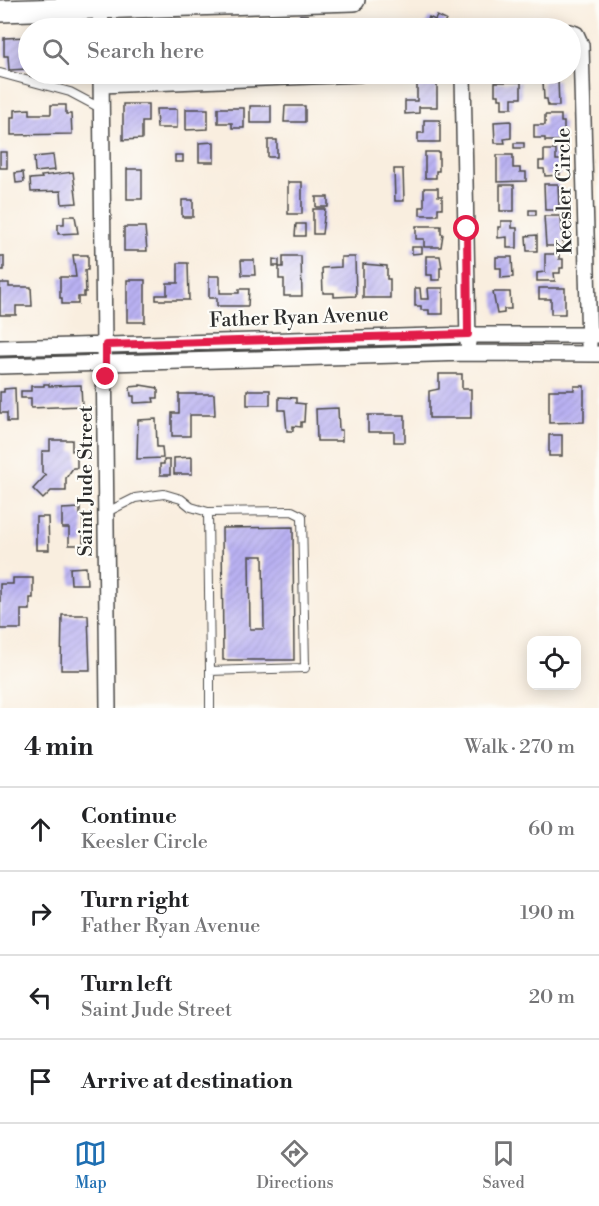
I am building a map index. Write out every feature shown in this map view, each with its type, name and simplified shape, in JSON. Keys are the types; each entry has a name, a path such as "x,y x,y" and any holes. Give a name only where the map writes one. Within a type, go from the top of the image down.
{"main road":[{"path":"0,11 100,18 354,0"}],"street":[{"name":"Keesler Circle","path":"581,43 594,354"},
{"name":"Saint Jude Street","path":"101,84 106,345 108,708"},
{"path":"463,84 468,353"},
{"name":"Father Ryan Avenue","path":"0,348 468,334 594,335"},
{"name":"Father Ryan Avenue","path":"0,366 468,353 594,354"}],"lane":[{"path":"0,73 18,78"},
{"path":"41,84 70,92 102,109"},
{"path":"107,513 135,498 164,494 181,499 191,507 208,513 292,511 302,516 305,668 210,671"},
{"path":"208,513 210,708"}],"building":[{"path":"300,15 308,15 308,18 300,18"},
{"path":"18,37 18,70 9,70 8,56 4,56 4,38"},
{"path":"417,84 437,84 437,107 419,107 419,113 405,114 405,101 417,101"},
{"path":"495,84 521,84 521,98 512,98 512,108 502,108 502,99 499,99 499,95 495,95"},
{"path":"543,84 558,84 559,106 548,106 547,99 544,99"},
{"path":"123,104 148,104 148,122 142,122 142,139 123,140"},
{"path":"51,105 66,105 66,114 71,114 72,134 11,135 11,117 15,117 15,110 30,109 30,114 51,114"},
{"path":"250,106 271,106 271,123 250,123"},
{"path":"285,106 305,106 305,122 284,122"},
{"path":"218,108 244,108 244,128 232,128 232,123 218,123"},
{"path":"156,109 177,109 177,128 157,128"},
{"path":"186,109 208,109 208,129 186,130"},
{"path":"545,115 561,115 564,131 561,131 561,141 534,138 534,125 545,125"},
{"path":"424,120 440,120 440,142 418,142 418,133 424,133"},
{"path":"511,121 511,138 504,139 505,143 495,143 494,122"},
{"path":"268,140 277,140 277,157 268,157"},
{"path":"214,142 214,162 199,162 199,143"},
{"path":"514,143 524,143 524,148 514,148"},
{"path":"544,150 556,150 556,160 563,160 560,175 545,176 544,169 539,169 539,161 544,161"},
{"path":"0,152 7,152 7,168 0,168"},
{"path":"425,152 439,152 439,171 436,171 436,178 425,178"},
{"path":"53,155 55,170 35,172 34,157"},
{"path":"175,155 183,155 183,162 175,162"},
{"path":"497,155 513,155 513,168 520,168 520,172 526,172 526,181 497,182"},
{"path":"127,169 142,169 142,199 127,199"},
{"path":"394,169 403,169 404,201 395,201"},
{"path":"23,172 24,182 16,183 15,173"},
{"path":"73,172 77,203 62,204 61,191 31,192 30,179"},
{"path":"288,182 302,182 302,214 288,214"},
{"path":"544,184 558,184 559,210 545,210"},
{"path":"500,185 514,185 514,211 500,211"},
{"path":"424,188 438,188 438,196 442,196 442,208 438,208 438,215 420,215 420,207 424,207"},
{"path":"316,197 328,197 328,207 316,207"},
{"path":"182,200 193,200 193,217 182,217"},
{"path":"313,209 325,209 322,234 313,234"},
{"path":"529,210 536,210 536,215 529,215"},
{"path":"64,216 75,216 78,233 58,234 58,224 64,224"},
{"path":"544,216 561,216 563,246 546,246"},
{"path":"501,221 512,221 512,228 517,228 517,248 507,248 507,237 498,238 498,227 501,227"},
{"path":"296,224 305,224 305,236 295,236"},
{"path":"416,226 441,226 441,234 443,234 441,247 424,247 424,239 416,239"},
{"path":"124,227 145,227 147,251 124,251"},
{"path":"537,235 537,251 527,251 526,236"},
{"path":"412,247 422,247 422,253 412,254"},
{"path":"545,254 559,254 559,259 563,259 563,268 560,268 560,273 554,273 555,281 537,281 537,273 545,272"},
{"path":"73,255 88,255 88,270 85,270 86,292 84,292 84,297 78,297 78,304 62,304 60,277 76,277"},
{"path":"0,256 4,256 4,270 0,270"},
{"path":"283,256 301,256 302,296 284,296 284,279 279,279 279,267 283,267"},
{"path":"426,256 440,256 442,268 440,268 440,280 432,280 432,275 426,275"},
{"path":"341,257 355,257 356,296 334,297 334,293 323,293 322,268 341,267"},
{"path":"496,257 512,257 513,277 501,278 501,268 496,268"},
{"path":"273,259 279,260 279,266 273,266"},
{"path":"241,260 254,260 255,275 242,275"},
{"path":"178,263 188,263 189,300 156,300 156,295 167,295 167,283 178,283"},
{"path":"363,264 387,266 390,298 363,298"},
{"path":"209,276 220,276 220,293 239,293 239,289 249,289 248,306 217,306 217,298 209,298"},
{"path":"127,280 145,280 145,322 127,322"},
{"path":"0,283 9,283 9,287 31,287 32,306 16,306 16,315 0,315"},
{"path":"415,288 420,288 421,299 429,299 428,288 443,288 443,314 429,314 429,310 421,310 421,306 415,306"},
{"path":"539,288 565,288 565,314 551,314 551,299 539,299"},
{"path":"493,292 510,292 511,309 504,309 504,313 497,314"},
{"path":"439,374 462,374 462,389 471,389 471,418 429,418 429,391 439,389"},
{"path":"44,384 49,384 49,386 81,385 82,406 31,408 31,398 21,398 21,391 31,391 31,386 44,386"},
{"path":"140,385 158,388 158,398 153,398 154,402 134,403 130,387"},
{"path":"574,386 584,386 584,422 549,423 549,390 574,390"},
{"path":"15,388 16,422 7,422 7,413 0,413 0,392 4,392 4,389"},
{"path":"247,390 270,390 270,405 247,405"},
{"path":"179,394 214,394 215,415 190,415 190,436 172,436 172,413 179,413"},
{"path":"279,397 296,398 296,403 305,404 304,422 301,422 301,427 293,426 293,431 287,431 285,410 279,410"},
{"path":"338,408 342,441 317,441 316,409"},
{"path":"368,415 405,415 405,442 394,442 394,432 368,432"},
{"path":"156,419 157,447 162,447 163,458 137,459 138,420"},
{"path":"549,435 562,435 562,456 549,456"},
{"path":"50,440 72,440 72,451 77,451 77,468 73,468 66,478 66,491 51,491 43,499 33,489 46,475 42,473 42,451 50,451"},
{"path":"192,457 192,474 174,474 174,458"},
{"path":"164,460 170,460 170,475 160,475 160,464 164,464"},
{"path":"80,508 80,515 83,515 83,545 69,545 69,528 62,528 62,509"},
{"path":"36,517 48,517 49,550 36,550"},
{"path":"293,527 294,660 223,660 222,528","holes":["249,556 263,556 264,629 250,629"]},
{"path":"86,567 87,584 71,584 70,568"},
{"path":"13,578 33,578 33,598 30,598 30,610 21,610 21,629 0,629 0,584 13,584"},
{"path":"62,615 88,615 90,670 61,670"}],"route":[{"path":"106,377 106,345 468,334 467,229"}]}
